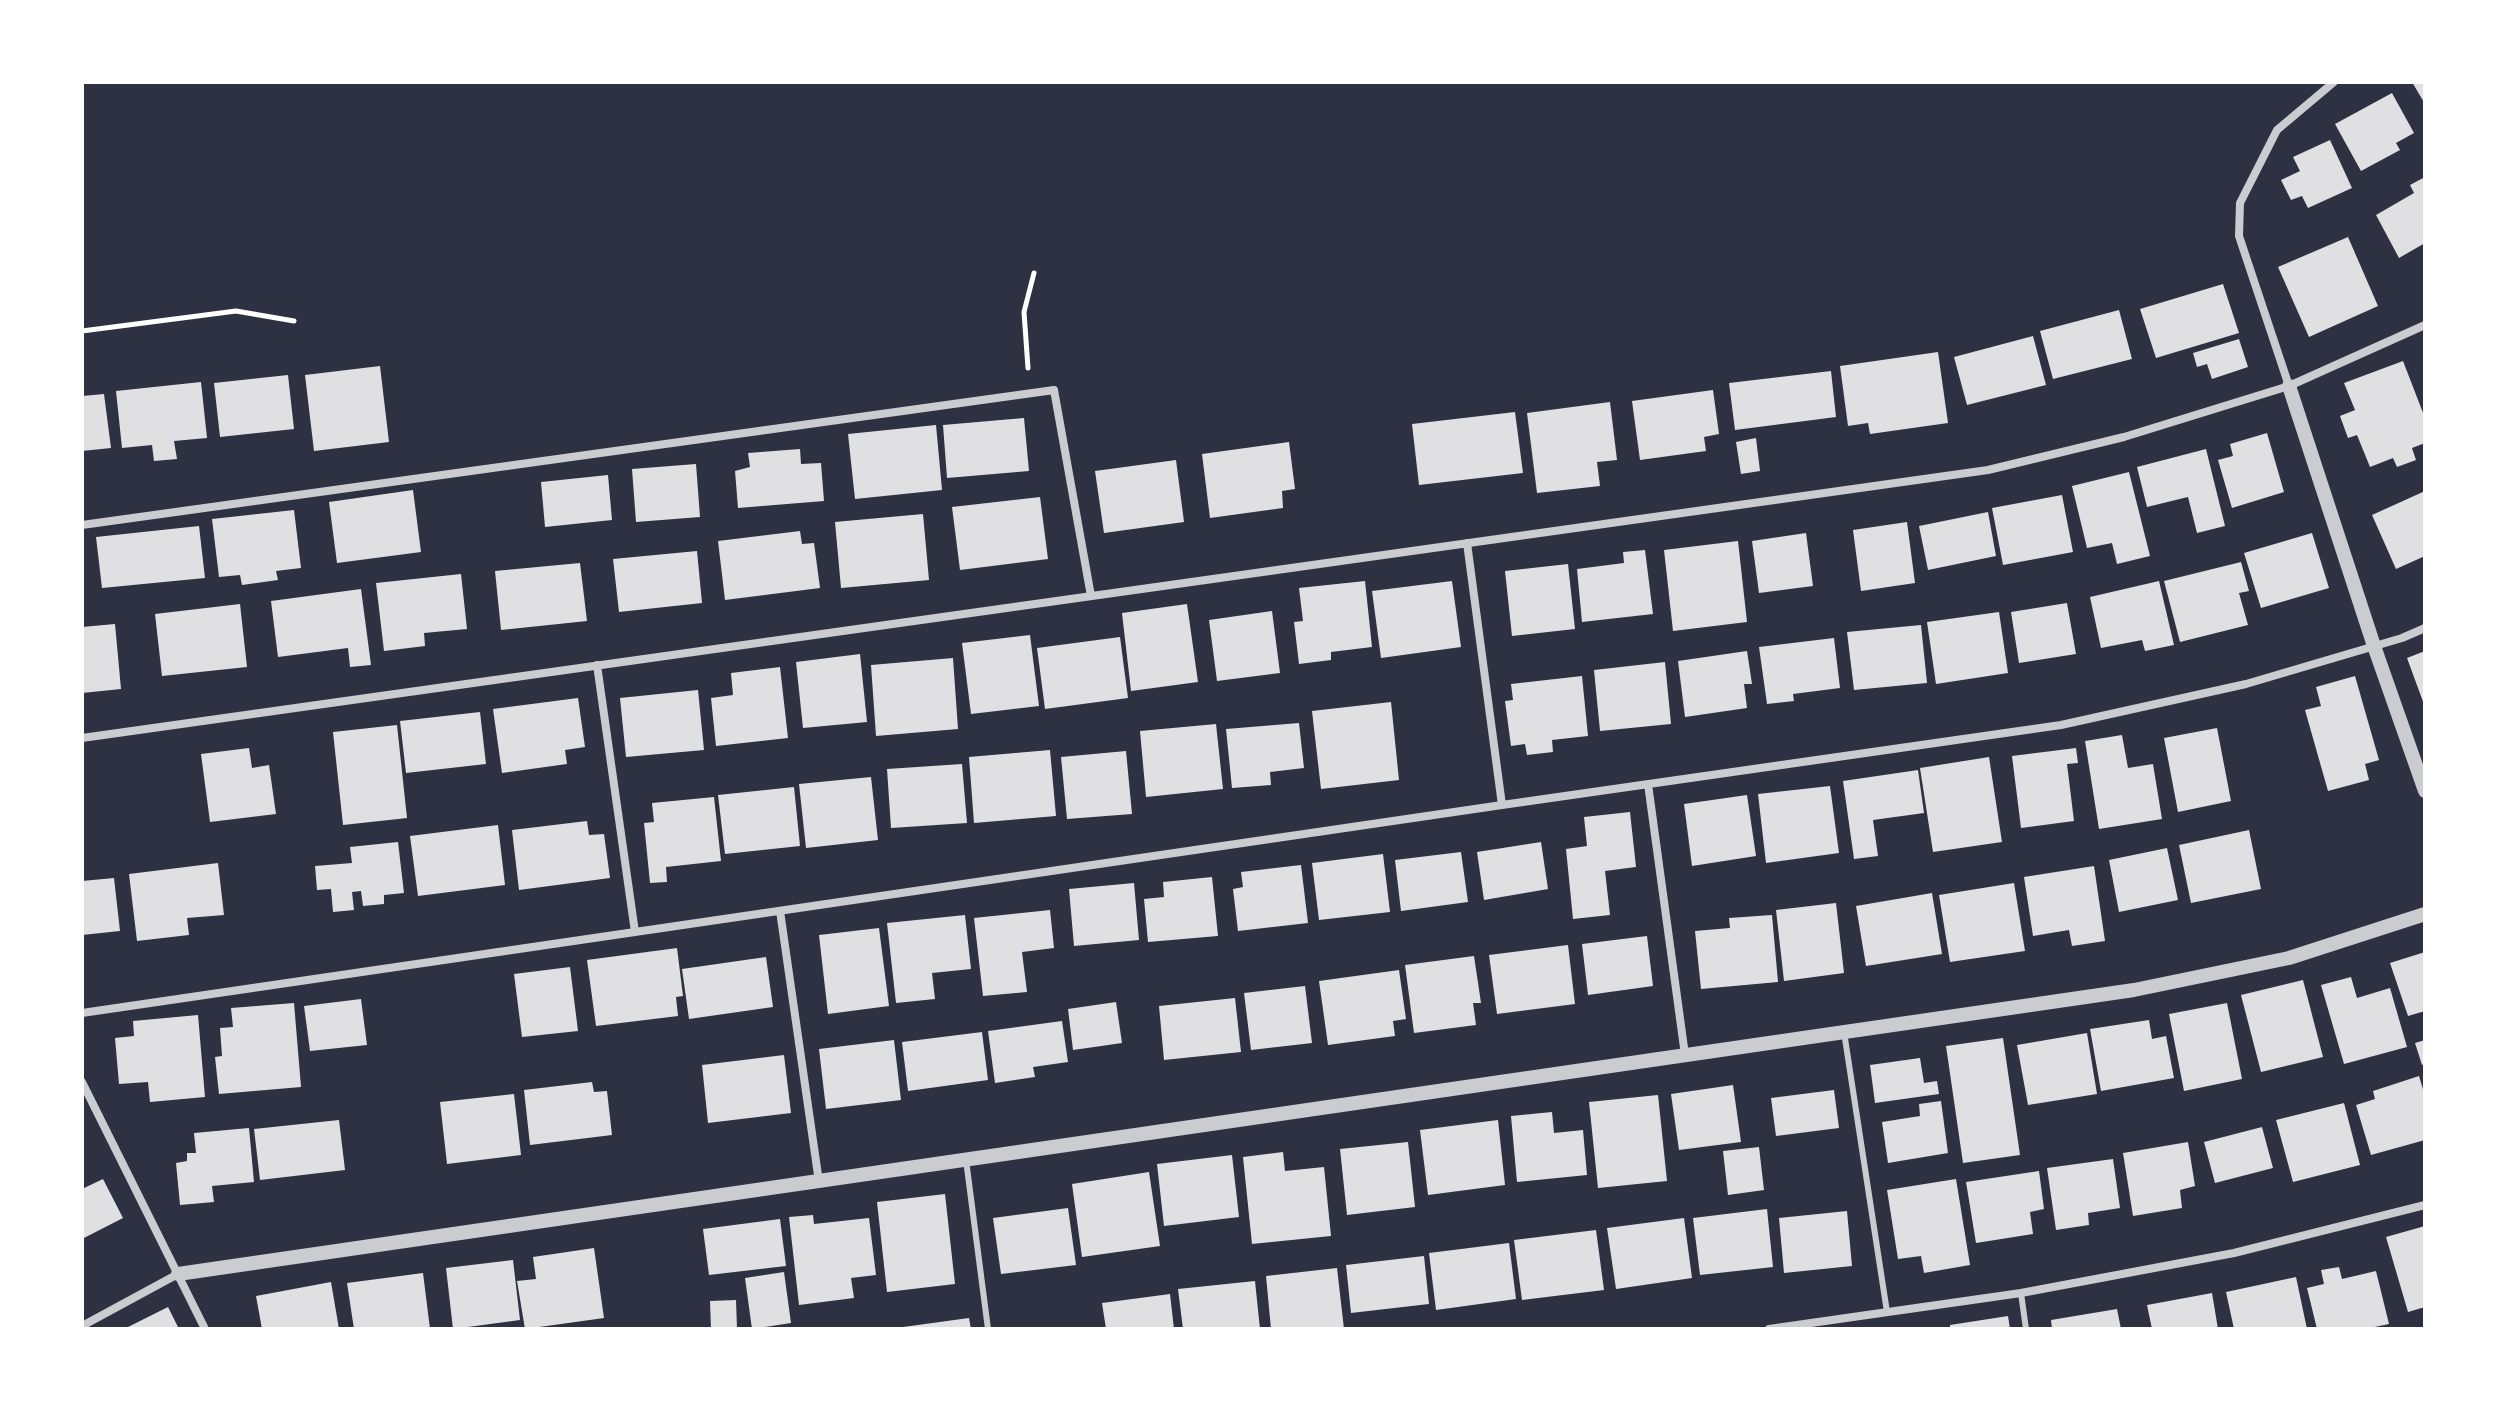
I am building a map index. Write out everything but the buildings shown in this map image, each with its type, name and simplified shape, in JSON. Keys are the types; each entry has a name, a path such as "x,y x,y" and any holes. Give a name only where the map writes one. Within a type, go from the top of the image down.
{"street":[{"path":"2334,82 2277,130 2240,203 2239,236 2425,791"},
{"path":"82,738 1988,470 2124,437 2289,386 2425,325"},
{"path":"82,525 1054,390 1091,596"},
{"path":"1467,543 1502,805"},
{"path":"82,1013 2061,725 2246,684 2402,638 2425,628"},
{"path":"597,665 635,932"},
{"path":"1648,784 1685,1055"},
{"path":"780,911 819,1182"},
{"path":"82,1326 178,1274 2134,990 2289,958 2425,914"},
{"path":"82,1082 205,1329"},
{"path":"1769,1329 2021,1293 2234,1253 2425,1205"}],"lane":[{"path":"1844,1032 1887,1312"},
{"path":"966,1160 988,1329"},
{"path":"2021,1293 2026,1329"}],"path":[{"path":"1030,393 1024,312 1034,273"},
{"path":"82,331 236,311 294,321"}]}
